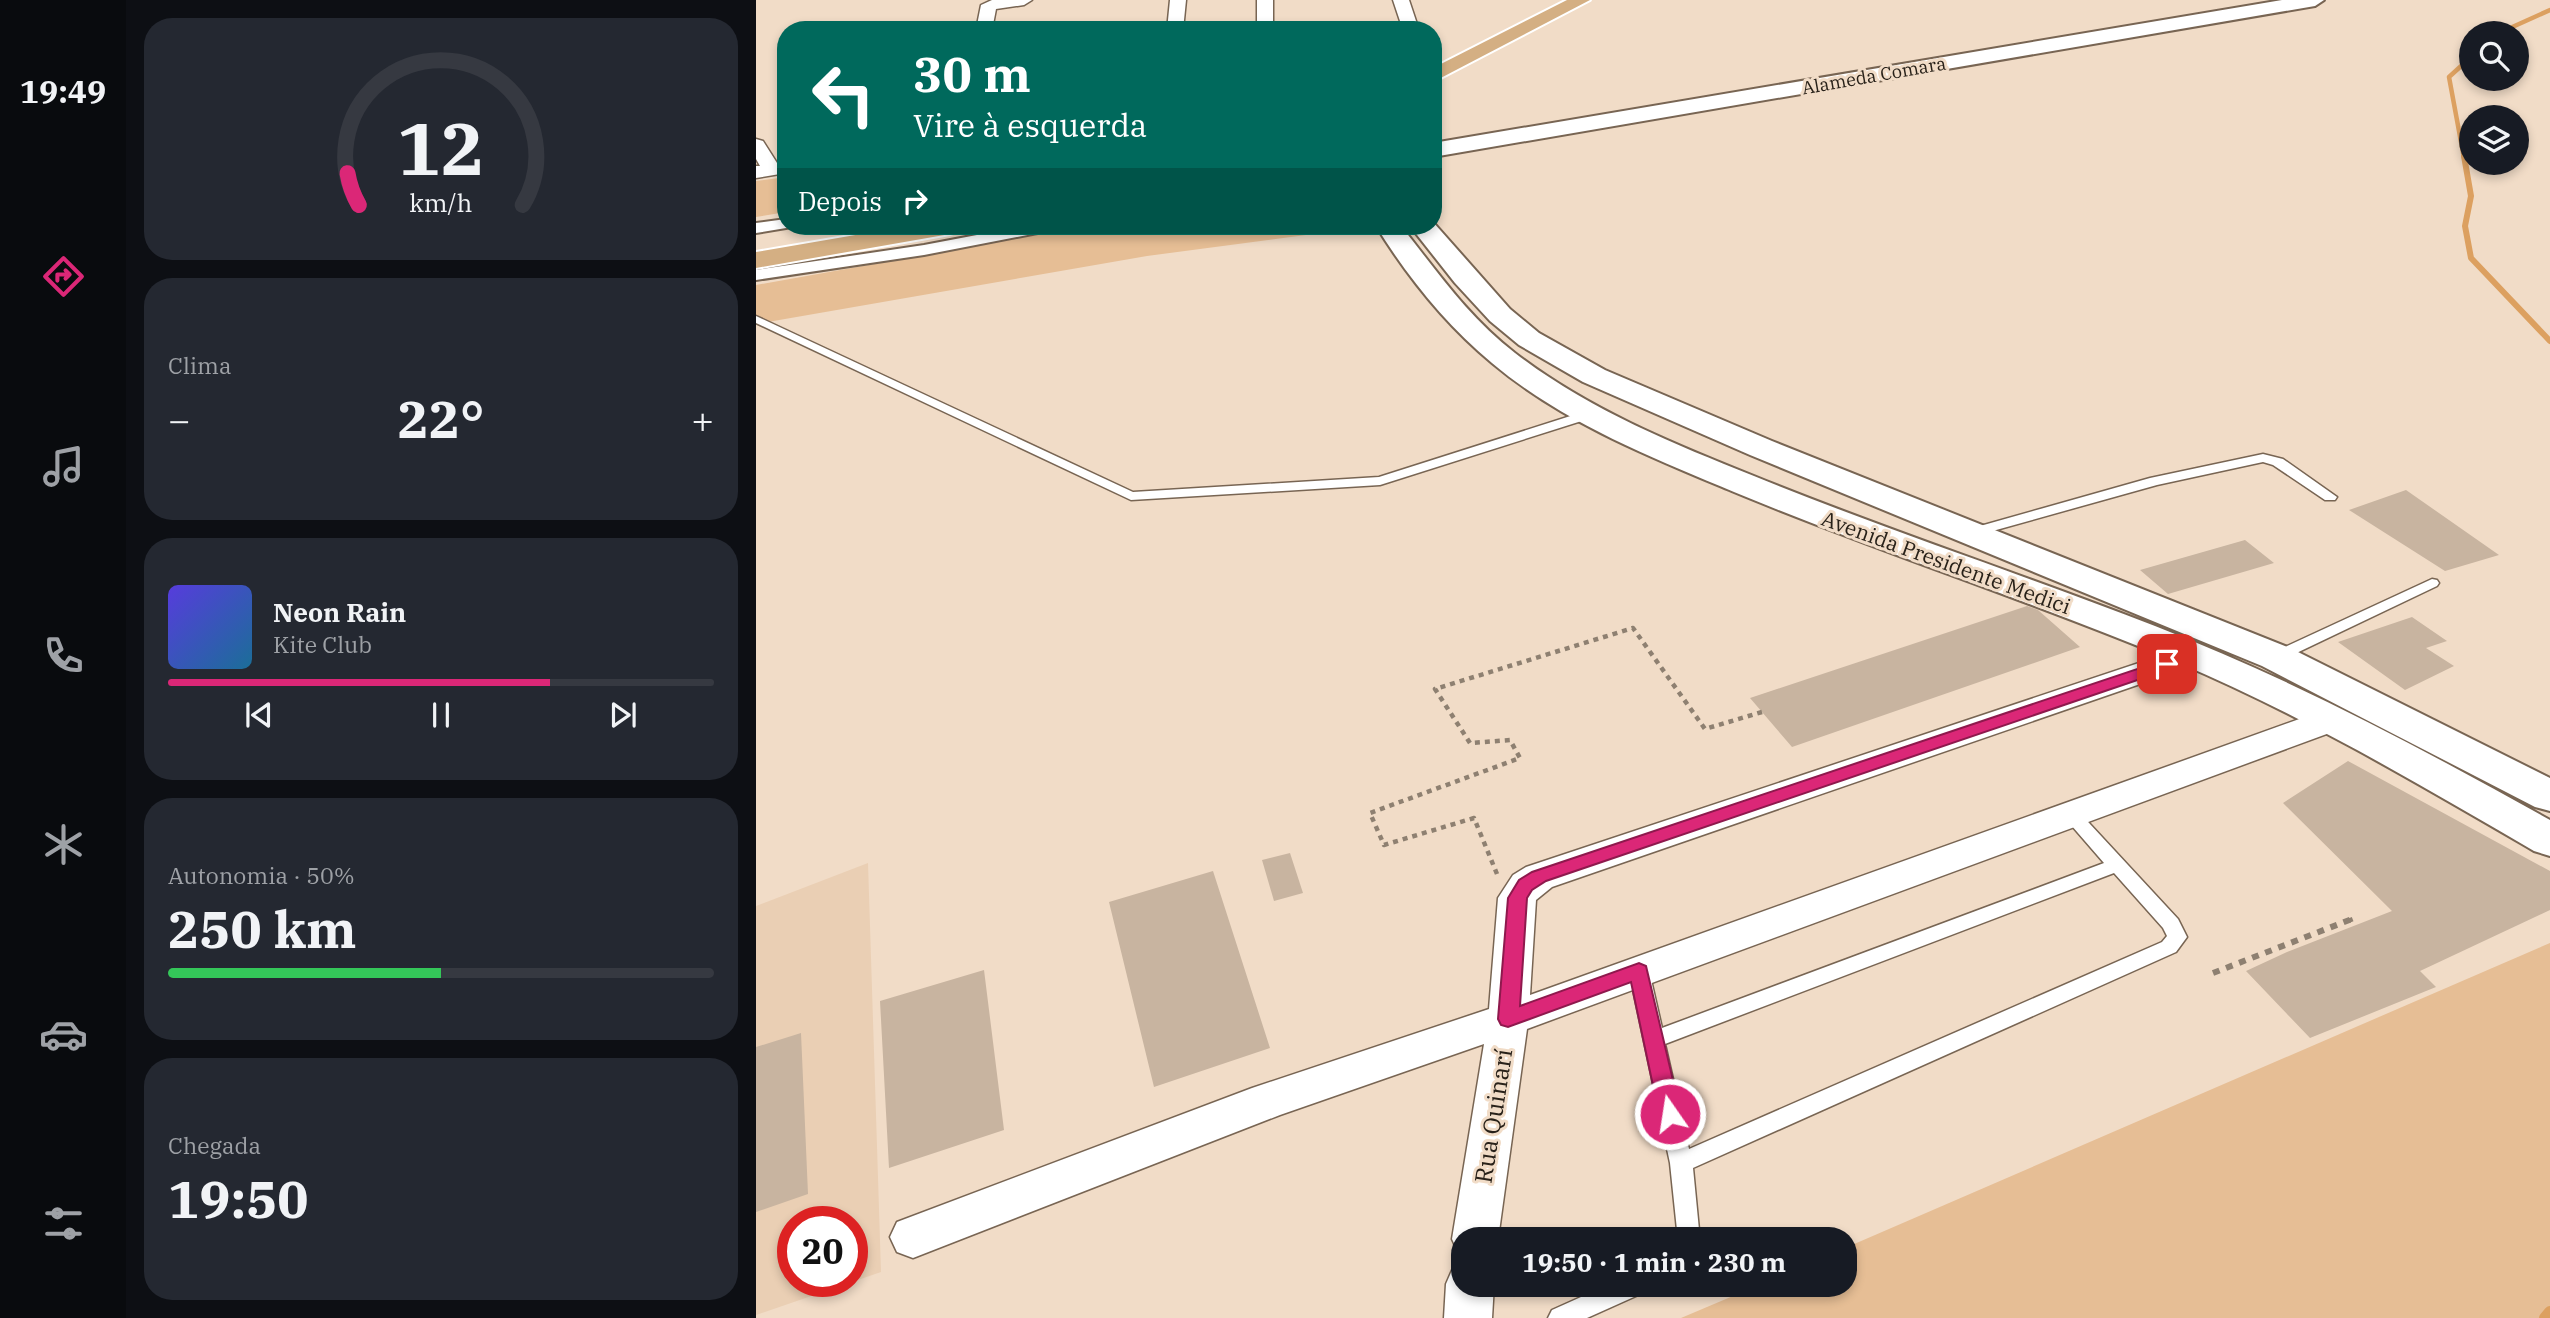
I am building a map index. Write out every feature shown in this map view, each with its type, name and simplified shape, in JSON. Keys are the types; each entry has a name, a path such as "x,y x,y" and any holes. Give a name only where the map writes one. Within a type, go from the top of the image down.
{"main road":[{"path":"1442,56 1554,0"},
{"path":"1442,71 1581,0"},
{"path":"756,236 777,233"},
{"path":"756,260 899,235"}],"street":[{"path":"986,21 989,5 994,1 1024,0"},
{"path":"1176,21 1178,0"},
{"path":"1265,0 1265,21"},
{"path":"1401,0 1408,21"},
{"name":"Alameda Comara","path":"1743,76 2208,0"},
{"name":"Alameda Comara","path":"1442,148 2315,0"},
{"path":"756,145 771,169"},
{"path":"756,228 777,225"},
{"path":"756,275 924,250 1002,235"},
{"name":"Avenida Presidente Medici","path":"1395,235 1458,317 1477,336 1550,393 1587,415 1809,512 2193,655 2331,720 2550,840"},
{"name":"Avenida Presidente Medici","path":"1430,235 1464,278 1500,315 1529,339 1560,358 1694,420 2276,657 2550,796"},
{"path":"1539,877 2193,655"},
{"path":"913,1237 1267,1101 1508,1019 2331,720"},
{"name":"Rua Quinarí","path":"1477,1227 1508,1019 1517,898 1526,885 1539,877"},
{"path":"1468,1318 1469,1297"}],"lane":[{"path":"756,319 1131,496 1380,481 1587,415"},
{"path":"1971,534 2155,481 2263,458 2278,462 2330,497"},
{"path":"2276,657 2432,583"},
{"path":"1681,1163 2169,947 2177,937 2171,924 2071,814"},
{"path":"1654,1040 2117,865"},
{"path":"1639,971 1681,1163 1688,1227"},
{"path":"1560,1318 1608,1297"}],"path":[{"path":"1539,877 1496,874 1475,818 1384,845 1370,813 1520,758 1510,740 1470,743 1435,689 1633,628 1705,729 1762,712"},
{"path":"2213,973 2353,919"}],"shaded area":[{"path":"777,178 777,214 756,217 756,181"},
{"path":"1037,235 1306,235 1147,256 756,324 756,285"},
{"path":"868,863 881,1272 868,1276 868,1206 777,1206 777,1297 808,1297 756,1315 756,906"},
{"path":"2550,943 2550,1318 1681,1318 1731,1297 1857,1297 1857,1243"}],"building":[{"path":"2406,490 2499,555 2445,571 2349,510"},
{"path":"2245,540 2274,563 2168,594 2140,570"},
{"path":"2027,606 2038,610 2080,647 1792,747 1750,698"},
{"path":"2412,617 2447,641 2426,648 2454,666 2405,690 2338,642"},
{"path":"2348,761 2550,871 2550,910 2420,971 2436,987 2310,1038 2246,971 2392,911 2283,803"},
{"path":"1290,853 1303,893 1274,901 1262,860"},
{"path":"1213,871 1270,1048 1154,1087 1109,902"},
{"path":"984,970 1004,1130 889,1168 880,1001"},
{"path":"801,1033 808,1194 756,1212 756,1047"}],"waterway":[{"path":"2526,21 2550,10"},
{"path":"2459,68 2449,77 2459,131"},
{"path":"2467,175 2471,196 2465,226 2471,258 2550,341"},
{"path":"2545,1318 2550,1312"}],"route":[{"path":"1670,1114 1639,971 1508,1019 1517,898 1526,885 1539,877 2167,664"}]}
